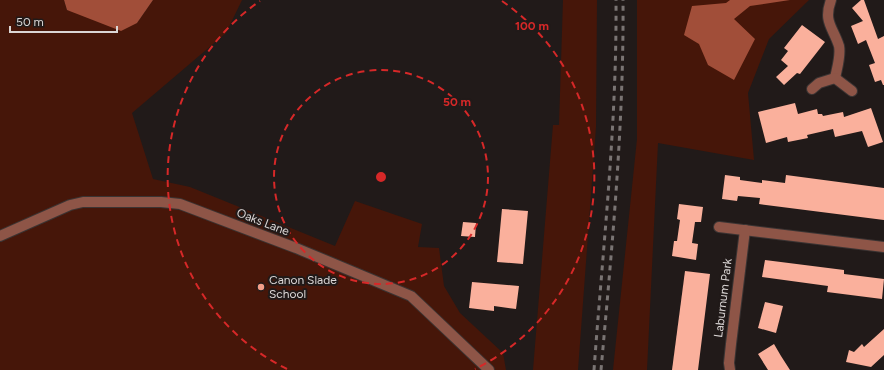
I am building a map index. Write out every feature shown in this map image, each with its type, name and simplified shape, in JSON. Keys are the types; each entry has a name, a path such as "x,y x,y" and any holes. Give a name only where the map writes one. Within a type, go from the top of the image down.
{"street":[{"path":"831,0 828,18 839,47 839,61 835,78"},
{"path":"812,90 819,83 835,78"},
{"path":"835,78 852,91"},
{"name":"Oaks Lane","path":"0,236 70,205 83,202 161,202 180,204 296,248 411,296 489,370"},
{"path":"719,227 884,247"},
{"name":"Laburnum Park","path":"730,370 731,344 745,230"}],"shaded area":[{"path":"0,0 64,0 67,10 137,23 153,0 242,0 226,33 132,113 153,179 190,187 335,246 355,201 422,224 418,247 439,248 444,286 460,313 503,353 506,370 0,370"},
{"path":"64,0 153,0 137,23 121,31 67,10"},
{"path":"563,0 597,0 596,127 578,370 533,370 553,125 559,125"},
{"path":"637,0 809,0 769,39 748,93 754,160 658,143 647,370 613,370 637,139"},
{"path":"730,0 790,0 750,6 734,19 755,39 734,80 708,65 699,44 684,35 692,6 726,3"}],"building":[{"path":"861,0 864,0 878,39 884,36 884,85 881,80 875,82 869,65 875,63 866,40 858,44 851,26 863,21 852,8"},
{"path":"802,25 825,42 800,74 797,73 784,85 776,77 788,66 781,60 788,51 784,48"},
{"path":"795,103 798,114 817,109 818,114 822,114 823,116 843,112 844,117 871,108 883,142 868,147 862,131 835,137 833,129 807,135 808,138 788,142 787,137 766,143 758,112"},
{"path":"725,175 740,177 740,180 762,183 762,180 785,183 786,175 884,188 884,220 759,204 760,198 738,196 737,201 722,199"},
{"path":"679,204 703,207 701,222 695,222 692,243 698,244 696,260 672,256 674,241 677,241 680,220 677,219"},
{"path":"502,209 528,211 523,264 497,262"},
{"path":"463,222 476,223 475,237 461,236"},
{"path":"765,260 844,270 844,274 884,279 882,299 827,292 828,286 762,277"},
{"path":"685,271 710,274 698,370 672,370"},
{"path":"472,282 519,286 516,309 494,306 494,311 469,308"},
{"path":"765,302 783,306 776,333 758,328"},
{"path":"884,329 884,355 871,367 846,362 849,350 854,352 862,344 864,347"},
{"path":"774,344 790,370 768,370 758,354"}],"railway":[{"path":"594,370 612,139 616,46 616,0"},
{"path":"601,370 613,231 622,92 623,0"}],"place":[{"name":"Canon Slade School","path":"261,287"}]}
